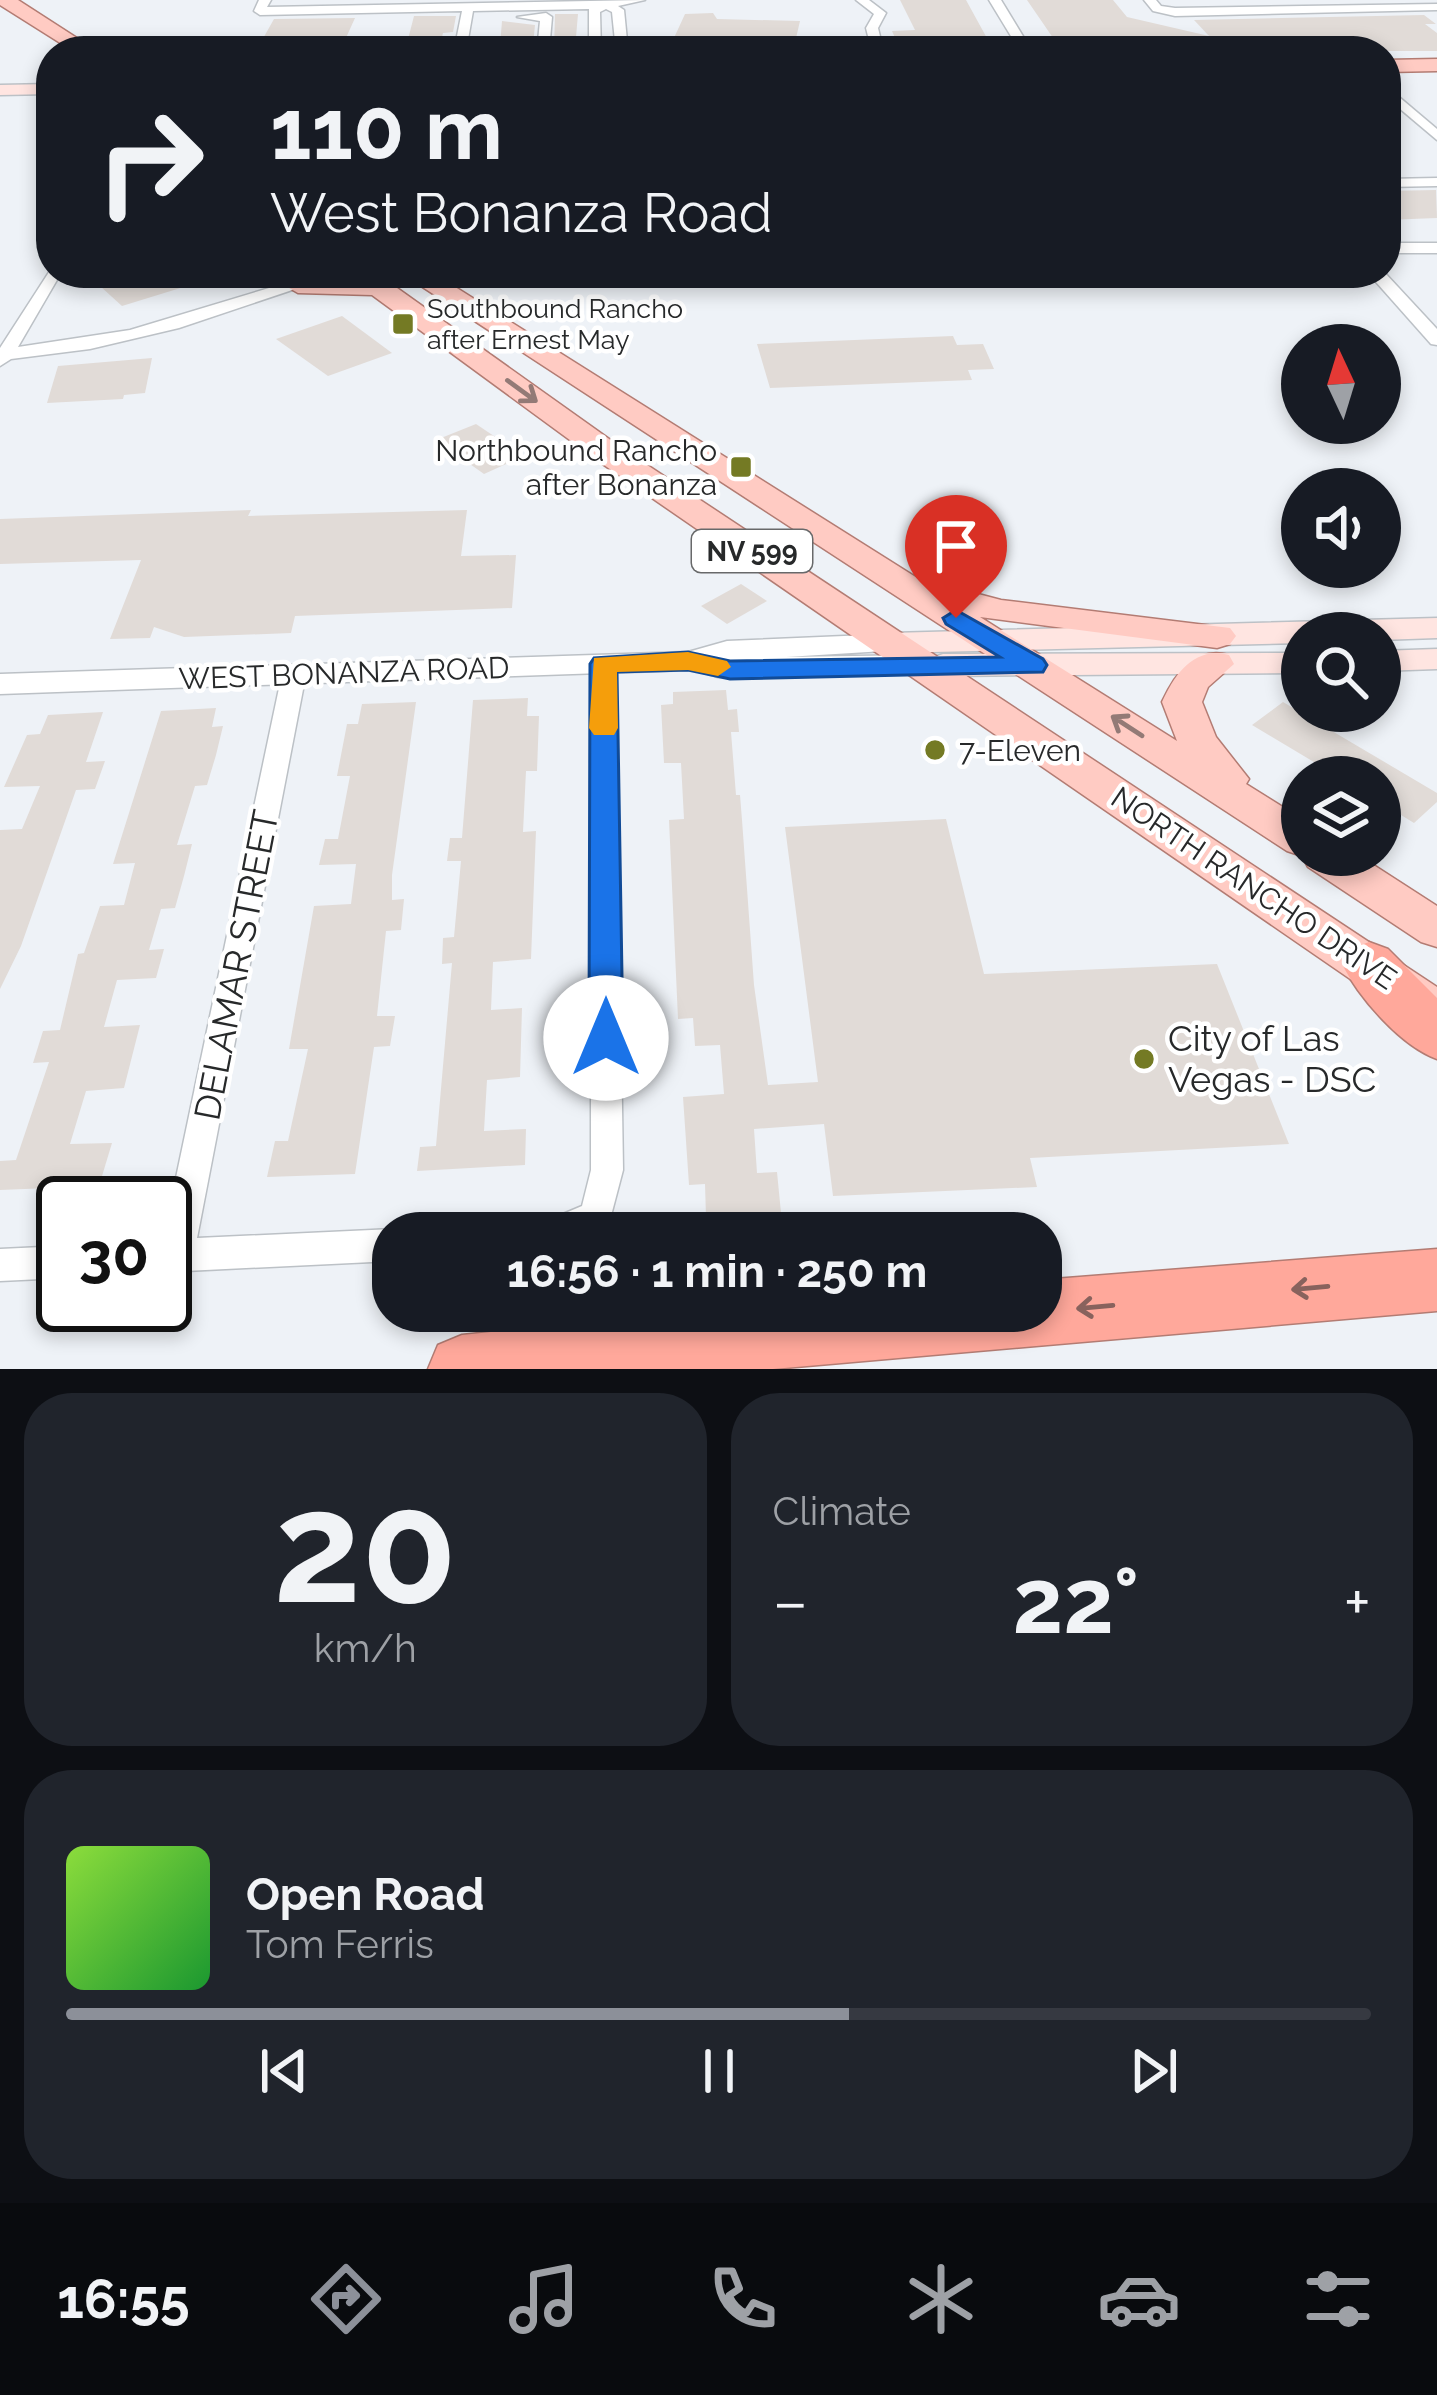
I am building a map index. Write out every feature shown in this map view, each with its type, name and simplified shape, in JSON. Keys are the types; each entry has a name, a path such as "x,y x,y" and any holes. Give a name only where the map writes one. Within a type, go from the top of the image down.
{"highway":[{"path":"1369,964 1437,1035"},
{"path":"462,1369 839,1329 1427,1276"}],"main road":[{"path":"5,0 63,36"},
{"path":"0,22 36,45"},
{"path":"1401,66 1437,65"},
{"path":"0,90 36,89"},
{"name":"NORTH RANCHO DRIVE","path":"379,288 614,458 1437,1013"},
{"name":"NV 599","path":"437,288 1281,826"},
{"path":"896,582 1000,611 1216,650 1192,680 1182,702 1184,714 1205,754 1261,813"},
{"name":"WEST BONANZA ROAD","path":"1401,629 1437,628"},
{"name":"WEST BONANZA ROAD","path":"907,654 1033,665 1216,650 1281,638"},
{"name":"WEST BONANZA ROAD","path":"907,654 995,642 1216,650 1281,660"},
{"path":"1401,660 1437,659"},
{"path":"1356,876 1437,929"}],"street":[{"path":"862,0 880,13 872,28 874,36"},
{"path":"995,0 1017,36"},
{"path":"1150,0 1164,11 1317,5 1437,8"},
{"path":"467,13 504,4 631,1"},
{"path":"595,36 594,10 606,5 618,10 621,36"},
{"path":"262,6 546,17 544,36"},
{"path":"463,36 467,13"},
{"path":"1401,104 1437,136"},
{"path":"1401,183 1437,182"},
{"path":"1401,248 1437,248"},
{"path":"3,358 44,288"},
{"path":"3,358 92,344 273,288"},
{"path":"1393,288 1427,319 1437,340"},
{"name":"WEST BONANZA ROAD","path":"0,684 688,661 730,670 907,654"},
{"path":"597,1212 607,1170 603,664"},
{"name":"DELAMAR STREET","path":"188,1176 294,674"},
{"path":"192,1254 372,1246"},
{"path":"0,1265 36,1263"}],"building":[{"path":"900,0 966,0 986,36 894,36 892,31 915,30"},
{"path":"1027,0 1113,0 1127,17 1209,36 1052,36"},
{"path":"555,14 578,14 576,36 554,36"},
{"path":"685,14 800,21 796,36 675,36"},
{"path":"1424,15 1436,24 1425,24 1437,33 1437,51 1401,51 1401,36 1209,36 1194,20"},
{"path":"414,16 456,16 453,32 409,36"},
{"path":"355,18 347,36 264,36 274,19"},
{"path":"502,21 535,25 534,36 501,36"},
{"path":"1436,190 1437,218 1401,219 1401,191"},
{"path":"102,288 180,288 122,306"},
{"path":"342,316 392,353 328,376 276,339"},
{"path":"953,336 957,345 983,344 994,369 968,370 972,380 770,388 757,344"},
{"path":"152,358 145,393 123,399 47,403 58,366"},
{"path":"476,424 524,456 484,474 436,440"},
{"path":"251,510 248,516 467,510 461,556 516,555 512,608 295,616 291,633 184,637 154,627 150,638 110,639 141,560 0,564 0,519"},
{"path":"741,584 767,601 727,624 701,606"},
{"path":"726,690 728,710 737,709 739,732 731,732 736,795 740,795 754,985 768,1085 818,1082 785,827 946,819 984,974 1217,964 1289,1144 1030,1158 1037,1187 833,1196 824,1124 754,1129 757,1173 777,1172 781,1212 706,1212 705,1184 689,1185 683,1097 724,1094 720,1045 695,1046 693,1018 678,1019 669,820 684,819 681,763 664,763 661,705 673,704 673,692"},
{"path":"528,698 527,716 539,716 537,771 526,771 523,832 536,831 531,959 493,962 491,1010 522,1008 520,1077 487,1080 484,1131 526,1129 525,1165 417,1171 420,1147 436,1146 452,963 442,964 443,938 454,937 461,861 447,861 450,838 462,838 473,700"},
{"path":"416,702 392,875 392,900 404,899 401,930 386,931 377,1016 395,1016 390,1046 374,1047 355,1174 267,1177 275,1141 288,1141 308,1049 289,1049 314,906 351,904 356,864 319,865 325,839 338,839 350,776 337,776 347,724 358,724 362,704"},
{"path":"1281,703 1281,732 1334,732 1374,756 1304,756 1252,725"},
{"path":"216,708 212,727 223,726 207,785 195,786 177,845 192,844 175,908 161,909 149,950 164,949 156,978 117,980 104,1027 140,1025 124,1088 86,1091 70,1144 112,1143 102,1176 36,1176 36,1189 0,1190 0,1161 16,1160 49,1062 33,1063 43,1031 60,1030 78,954 84,953 100,906 124,905 135,863 113,864 161,711"},
{"path":"103,712 86,762 105,761 95,789 76,790 21,946 0,989 0,830 22,829 40,786 4,787 27,735 40,734 48,715"},
{"path":"1401,772 1437,793 1437,802 1414,823 1401,815"}],"slow traffic":[{"path":"604,728 603,664 688,661 718,667"}],"place":[{"name":"Southbound Rancho after Ernest May","path":"403,324"},
{"name":"Northbound Rancho after Bonanza","path":"741,467"},
{"name":"7-Eleven","path":"935,750"},
{"name":"City of Las Vegas - DSC","path":"1144,1059"}],"route":[{"path":"606,1038 603,664 688,661 730,670 1033,665 956,618"}]}
